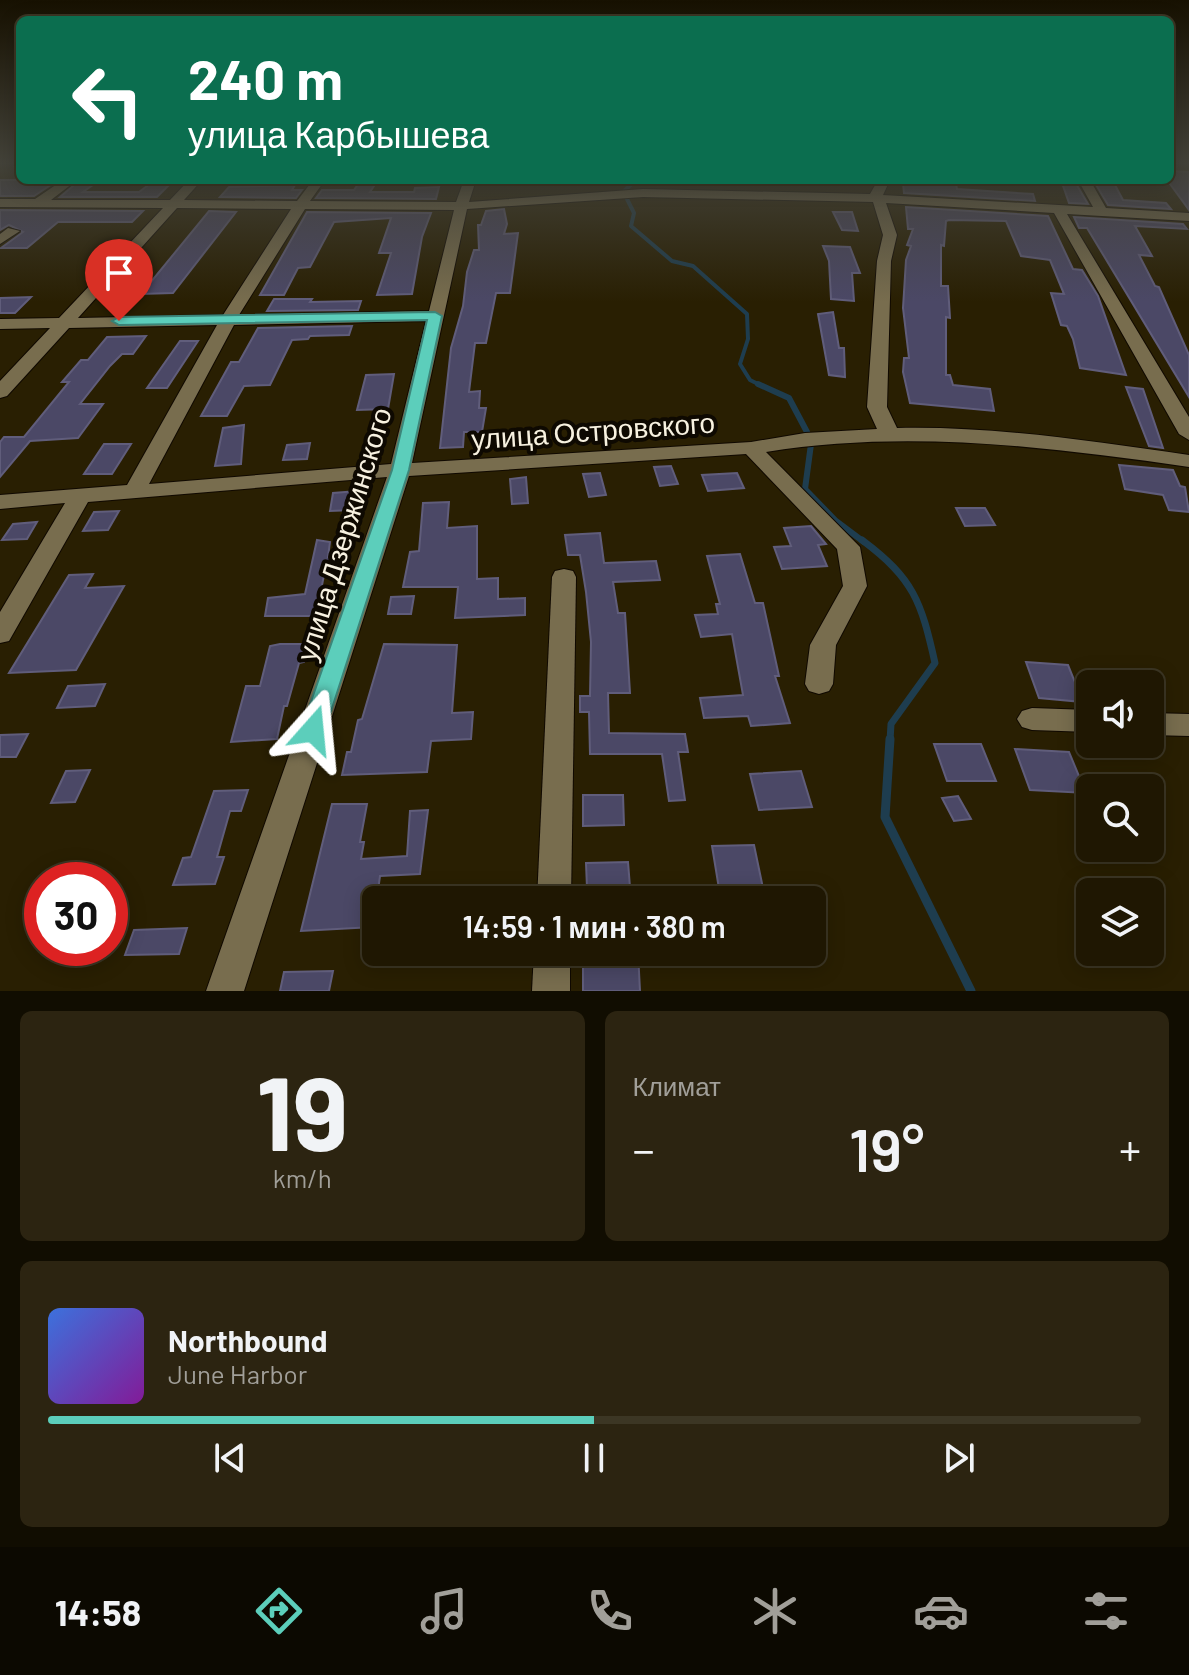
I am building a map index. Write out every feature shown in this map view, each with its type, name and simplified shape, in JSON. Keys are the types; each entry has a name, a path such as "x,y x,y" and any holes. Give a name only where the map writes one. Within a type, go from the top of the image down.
{"street":[{"path":"0,392 166,210"},
{"path":"135,490 230,319 297,210"},
{"name":"улица Дзержинского","path":"225,991 400,470 460,210"},
{"path":"881,210 890,235 884,261 877,407 890,435"},
{"path":"1059,210 1189,434"},
{"path":"1085,210 1189,217"},
{"path":"0,240 13,231"},
{"path":"0,324 435,316"},
{"name":"улица Островского","path":"0,502 400,470 751,448 793,439 890,435 956,435 1189,461"},
{"path":"751,448 848,547 855,586 823,645 819,684"},
{"path":"0,634 80,497"},
{"path":"554,886 564,577"},
{"path":"1032,719 1076,721"},
{"path":"1164,724 1189,725"},
{"path":"551,991 552,966"}],"building":[{"path":"0,210 143,211 132,222 58,222 27,248 1,248 23,232 9,225 0,230"},
{"path":"504,210 507,224 504,234 518,233 510,293 496,293 486,343 475,343 469,392 480,391 479,408 486,408 482,432 464,432 463,447 440,448 451,348 463,306 467,272 474,250 479,250 478,225 481,225 486,211"},
{"path":"906,210 1048,216 1073,269 1082,270 1098,296 1126,375 1080,368 1073,339 1067,326 1061,325 1051,293 1064,294 1050,260 1021,256 1006,221 949,220 946,221 944,246 941,245 941,286 948,286 950,318 946,317 946,375 950,375 953,385 990,389 994,411 910,403 903,372 904,358 909,358 903,308 906,260 911,246 907,245 913,229 908,229"},
{"path":"209,211 236,212 173,293 141,294"},
{"path":"307,212 431,213 422,237 412,294 377,295 391,253 379,253 391,218 334,222 310,267 298,268 284,295 260,295"},
{"path":"833,212 852,212 858,231 842,230"},
{"path":"1074,217 1183,224 1187,229 1135,226 1152,256 1139,255 1155,286 1159,287 1189,355 1189,397 1087,228 1079,228"},
{"path":"823,246 850,247 860,273 852,273 854,301 831,299 829,261"},
{"path":"31,297 15,313 0,313 0,298"},
{"path":"274,299 361,301 358,310 267,311"},
{"path":"833,312 839,348 844,348 845,377 829,375 818,314"},
{"path":"352,326 349,335 310,336 308,339 292,340 270,385 244,386 227,416 201,416 231,362 239,362 258,328"},
{"path":"146,336 133,354 122,354 110,366 80,404 103,404 78,438 30,441 0,477 0,442 4,437 24,437 69,382 62,382 81,360 88,360 107,337"},
{"path":"180,341 198,341 167,388 147,388"},
{"path":"394,374 388,409 357,410 366,375"},
{"path":"1126,387 1143,389 1163,448 1149,446"},
{"path":"244,425 241,464 215,466 223,428"},
{"path":"310,443 307,459 283,460 287,445"},
{"path":"104,444 131,444 112,474 84,474"},
{"path":"1119,465 1173,470 1180,486 1185,487 1189,512 1169,510 1163,495 1125,489"},
{"path":"671,466 678,484 660,486 654,467"},
{"path":"600,473 606,495 589,497 583,474"},
{"path":"737,473 744,488 708,491 702,475"},
{"path":"526,477 528,503 512,504 510,479"},
{"path":"357,491 354,510 330,511 333,493"},
{"path":"449,502 447,528 477,526 477,579 498,578 498,599 525,598 525,615 455,618 458,587 403,587 410,552 419,551 423,503"},
{"path":"956,508 985,508 995,525 965,526"},
{"path":"119,511 108,530 83,531 94,512"},
{"path":"37,522 27,539 2,540 13,524"},
{"path":"811,526 826,544 818,545 827,566 782,569 774,547 791,546 784,528"},
{"path":"600,533 604,563 656,561 660,580 613,582 618,613 625,613 630,693 608,693 609,733 685,734 688,752 678,752 685,800 669,801 662,754 590,754 589,712 580,712 580,696 590,696 591,642 586,592 580,555 568,555 565,535"},
{"path":"317,540 330,542 328,557 334,556 330,575 324,575 316,616 265,616 268,598 305,594"},
{"path":"740,554 755,603 763,603 779,676 775,676 790,723 751,726 748,716 704,718 700,698 743,695 732,634 701,637 695,615 718,614 716,604 720,604 707,556"},
{"path":"93,574 85,588 124,586 76,670 9,673 69,575"},
{"path":"414,596 411,614 388,614 391,597"},
{"path":"308,644 304,662 299,663 287,706 284,706 277,739 231,742 246,686 260,686 270,646"},
{"path":"384,644 457,645 452,713 473,712 471,739 431,741 427,772 342,775 347,752 351,752 358,720 362,719"},
{"path":"1026,662 1068,665 1076,685 1076,701 1039,698"},
{"path":"105,684 95,706 57,708 68,686"},
{"path":"28,734 16,757 0,757 0,735"},
{"path":"934,744 981,744 996,781 947,781"},
{"path":"1015,749 1069,752 1078,774 1076,792 1030,790"},
{"path":"90,770 75,802 51,803 66,771"},
{"path":"801,771 812,807 759,810 750,774"},
{"path":"248,790 241,811 230,811 217,857 224,857 215,884 173,885 183,858 191,857 214,791"},
{"path":"583,795 623,795 624,825 583,826"},
{"path":"958,796 971,819 954,821 942,798"},
{"path":"332,804 367,804 360,842 364,842 361,859 407,856 410,811 428,810 420,874 380,876 379,886 362,886 362,928 301,931"},
{"path":"754,845 763,886 719,886 712,846"},
{"path":"628,862 630,886 587,886 586,863"},
{"path":"187,928 179,954 128,955 134,930"},
{"path":"583,966 639,966 640,991 583,991"},
{"path":"333,971 329,991 280,991 284,972"}],"waterway":[{"path":"633,210 631,226 672,261 693,266 747,314 748,339 740,364 750,380 758,384"},
{"path":"758,384 789,398 807,432 811,444 805,489 836,521 864,542"},
{"path":"758,384 762,386"},
{"path":"862,540 893,567 913,593 925,623 935,663 891,724 890,741"},
{"path":"890,739 885,817 971,991"}],"route":[{"path":"119,321 435,316 400,470 313,730"}]}
